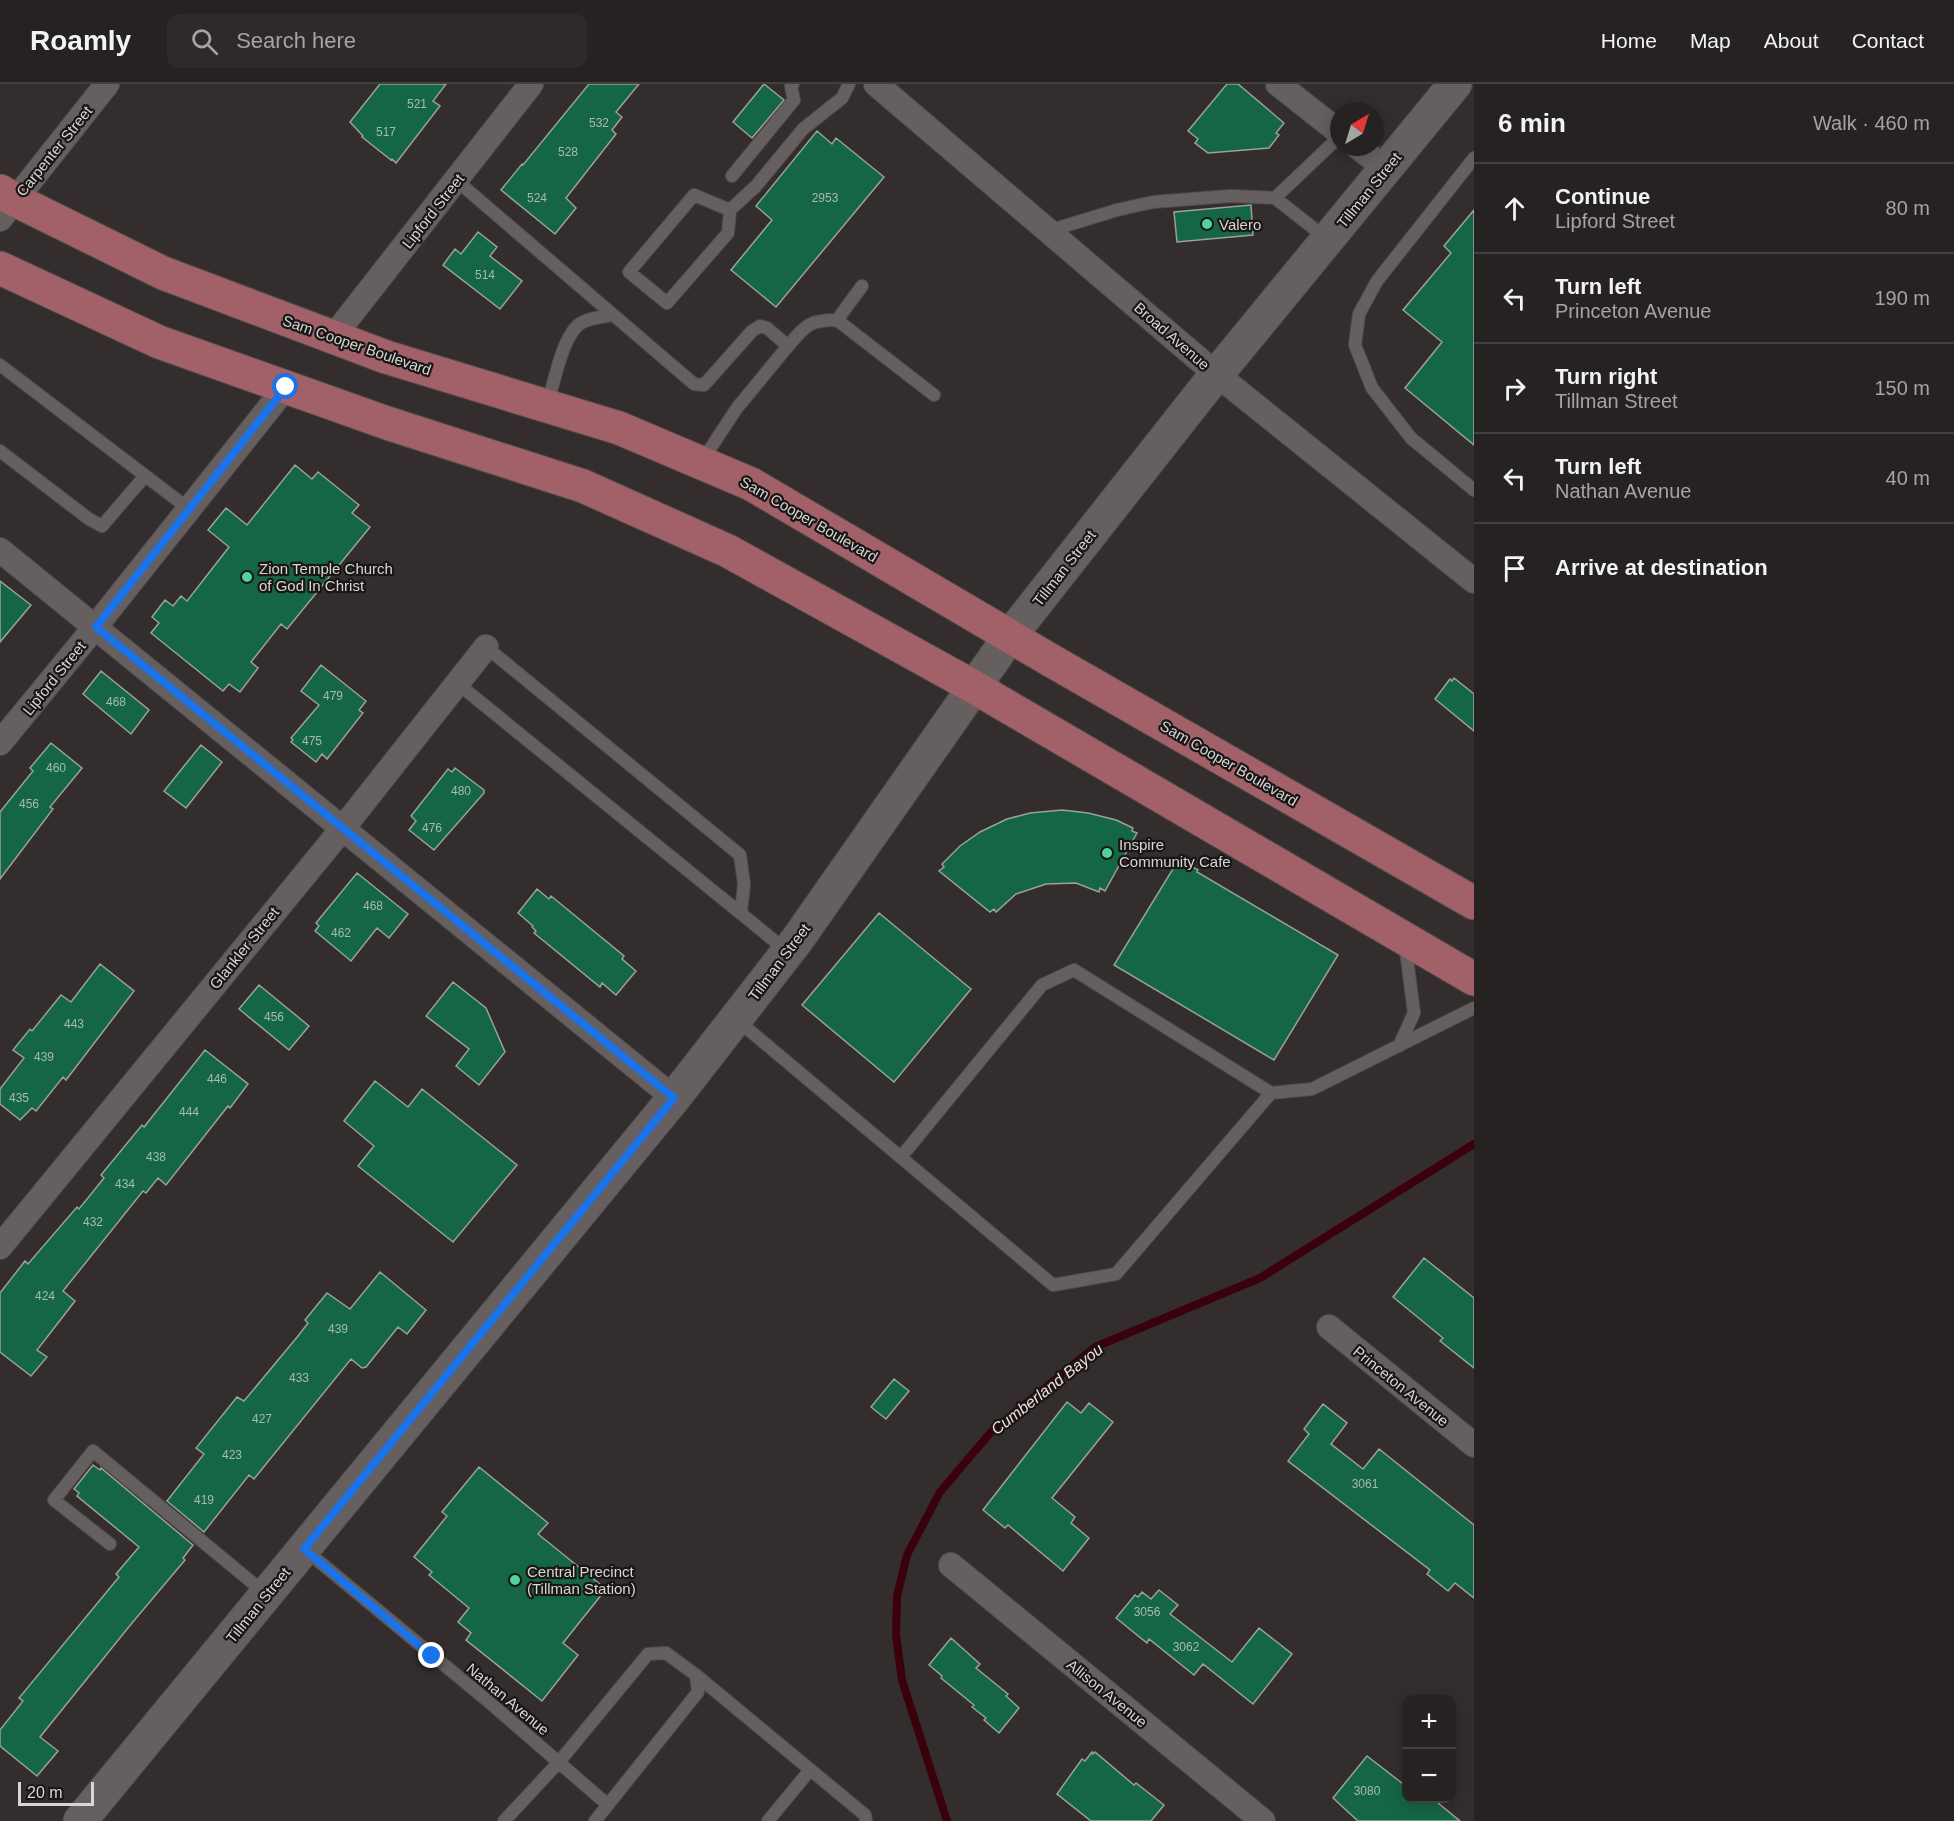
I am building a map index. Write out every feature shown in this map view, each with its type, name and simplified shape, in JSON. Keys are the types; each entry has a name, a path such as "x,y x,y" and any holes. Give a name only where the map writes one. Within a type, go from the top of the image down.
{"main road":[{"name":"Tillman Street","path":"80,1821 674,1098 788,951 1010,636 1216,375 1455,84"},
{"name":"Sam Cooper Boulevard","path":"5,203 163,273 386,357 619,428 752,484 1010,636 1474,903"},
{"path":"0,268 159,342 387,423 583,486 728,551 974,687 1474,979"}],"street":[{"name":"Carpenter Street","path":"5,203 107,84"},
{"name":"Lipford Street","path":"333,337 531,84"},
{"name":"Broad Avenue","path":"876,84 1216,375 1474,581"},
{"path":"1278,84 1330,125"},
{"path":"1369,156 1386,169"},
{"name":"Lipford Street","path":"0,743 96,627 286,387"},
{"path":"0,550 674,1098"},
{"name":"Glankler Street","path":"0,1246 343,828 486,647"},
{"name":"Princeton Avenue","path":"1329,1327 1474,1445"},
{"name":"Allison Avenue","path":"951,1565 1263,1821"}],"lane":[{"path":"732,176 794,100 791,86 793,84"},
{"path":"730,210 694,195 629,272 668,303 728,233 730,210 756,186 803,129 842,98 849,84"},
{"path":"1275,198 1330,146"},
{"path":"1474,158 1377,280 1359,314 1355,345 1372,388 1412,438 1474,490"},
{"path":"457,181 694,384 704,385 752,331 760,326 767,328 788,346"},
{"path":"1048,231 1116,210 1153,202 1230,196 1275,198 1328,240"},
{"path":"837,320 862,286"},
{"path":"547,406 570,335 579,325 591,318 613,315"},
{"path":"701,463 737,408 801,331 813,322 837,320 934,395"},
{"path":"0,365 189,509"},
{"path":"0,451 89,519 102,526 145,476"},
{"path":"486,647 740,855 744,884 741,913"},
{"path":"457,683 788,951"},
{"path":"1399,1046 1414,1013 1405,939"},
{"path":"901,1157 1042,985 1074,970 1271,1093 1312,1089 1474,1008"},
{"path":"736,1019 1053,1285 1116,1274 1271,1093"},
{"path":"110,1544 54,1500 93,1451 266,1594"},
{"name":"Nathan Avenue","path":"304,1549 608,1805"},
{"path":"504,1821 559,1762 648,1654 666,1653 696,1675 865,1815 866,1821"},
{"path":"595,1821 698,1692 696,1675"},
{"path":"768,1821 810,1770"}],"building":[{"path":"380,84 446,84 433,101 440,106 396,163 362,137 350,122"},
{"path":"589,84 639,84 616,112 622,117 612,130 616,134 566,198 576,208 555,234 501,190"},
{"path":"764,84 784,100 752,138 733,122"},
{"path":"1227,84 1238,84 1284,123 1276,133 1279,135 1269,148 1208,153 1195,143 1198,139 1188,131"},
{"path":"817,131 832,144 836,138 884,177 776,307 731,270 772,220 756,206"},
{"path":"1251,205 1253,235 1177,242 1174,212"},
{"path":"1474,210 1474,445 1405,388 1442,342 1403,310 1451,253 1444,246"},
{"path":"478,232 497,247 490,256 522,281 500,309 443,265 455,249 461,254"},
{"path":"295,465 312,479 318,472 359,505 352,513 370,527 287,629 281,624 251,662 258,668 240,692 229,684 223,691 151,633 159,623 152,617 165,600 173,606 181,596 187,601 229,547 208,530 226,508 247,525"},
{"path":"0,581 31,605 0,642"},
{"path":"321,665 366,701 359,710 363,713 327,759 322,754 316,762 291,742 293,740 291,738 319,705 301,691"},
{"path":"101,671 149,710 131,734 83,694"},
{"path":"1454,678 1474,694 1474,731 1435,699 1450,679 1452,681"},
{"path":"51,743 82,768 50,807 53,809 0,879 0,812 33,771 30,768"},
{"path":"201,745 222,762 186,808 164,791"},
{"path":"455,768 484,790 484,793 434,850 409,830 416,821 411,816 448,769 452,772"},
{"path":"1062,810 1116,820 1133,828 1132,831 1137,833 1105,891 1100,888 1099,892 1076,883 1046,884 1016,894 996,912 994,909 990,912 939,871 944,867 942,864 960,846 980,832 1007,819 1030,813"},
{"path":"1179,859 1198,870 1197,872 1338,955 1274,1060 1114,965"},
{"path":"357,873 408,914 389,938 377,928 351,961 315,931 319,926 316,923"},
{"path":"537,889 549,899 551,896 624,956 622,959 636,971 616,995 602,983 600,987 534,933 536,931 533,926 518,913"},
{"path":"879,913 971,989 894,1082 802,1005"},
{"path":"100,964 134,991 66,1080 63,1077 36,1111 32,1108 20,1120 0,1104 0,1089 24,1058 13,1050 30,1029 32,1031 61,995 71,1002"},
{"path":"453,982 486,1008 505,1052 479,1085 456,1066 469,1049 426,1016"},
{"path":"259,985 309,1026 289,1050 239,1009"},
{"path":"205,1050 248,1084 166,1185 158,1178 146,1193 143,1191 63,1291 75,1301 37,1350 47,1357 31,1376 0,1352 0,1293 25,1261 28,1264 77,1207 79,1209 104,1178 101,1175 142,1125 144,1127"},
{"path":"375,1081 408,1107 422,1089 517,1165 453,1242 358,1166 374,1146 344,1121"},
{"path":"1424,1258 1474,1298 1474,1368 1440,1341 1443,1338 1393,1297"},
{"path":"380,1272 426,1310 407,1334 398,1327 366,1367 362,1368 351,1359 254,1479 249,1475 204,1532 167,1501 204,1454 196,1448 237,1397 244,1401 308,1323 305,1320 327,1293 350,1309"},
{"path":"894,1379 909,1391 886,1419 871,1407"},
{"path":"1067,1402 1081,1413 1089,1403 1113,1422 1052,1498 1075,1517 1071,1523 1089,1538 1063,1571 1008,1525 1005,1528 983,1510"},
{"path":"1323,1404 1347,1423 1331,1444 1363,1469 1379,1449 1474,1525 1474,1598 1455,1583 1448,1591 1427,1574 1430,1570 1288,1461 1309,1434 1304,1429"},
{"path":"93,1465 100,1470 101,1468 193,1545 183,1558 185,1560 40,1737 58,1751 37,1776 0,1746 0,1730 23,1701 19,1698 119,1577 116,1574 139,1547 77,1496 79,1493 74,1489"},
{"name":"Central Precinct (Tillman Station)","path":"479,1467 548,1523 538,1534 606,1589 563,1643 578,1655 542,1701 466,1640 471,1633 458,1622 469,1608 429,1575 432,1572 414,1557 447,1516 442,1512"},
{"path":"1159,1590 1178,1605 1170,1614 1232,1662 1259,1628 1292,1654 1253,1704 1203,1664 1194,1675 1149,1639 1147,1643 1116,1618 1135,1595 1138,1597 1142,1592 1151,1599"},
{"path":"951,1638 980,1664 976,1668 1008,1694 1006,1696 1019,1708 999,1733 972,1707 974,1705 929,1665"},
{"path":"1092,1752 1164,1805 1151,1821 1091,1821 1057,1794 1082,1759 1085,1761"},
{"path":"1367,1756 1402,1783 1402,1803 1438,1803 1460,1821 1358,1821 1333,1798"}],"waterway":[{"name":"Cumberland Bayou","path":"947,1821 902,1680 896,1635 897,1596 907,1555 940,1492 991,1432 1095,1347 1260,1278 1474,1144"}],"place":[{"name":"Valero","path":"1207,224"},
{"name":"Zion Temple Church of God In Christ","path":"247,577"},
{"name":"Inspire Community Cafe","path":"1107,853"},
{"name":"Central Precinct (Tillman Station)","path":"515,1580"}],"route":[{"path":"286,387 96,627 674,1098 304,1549 432,1656"}]}
